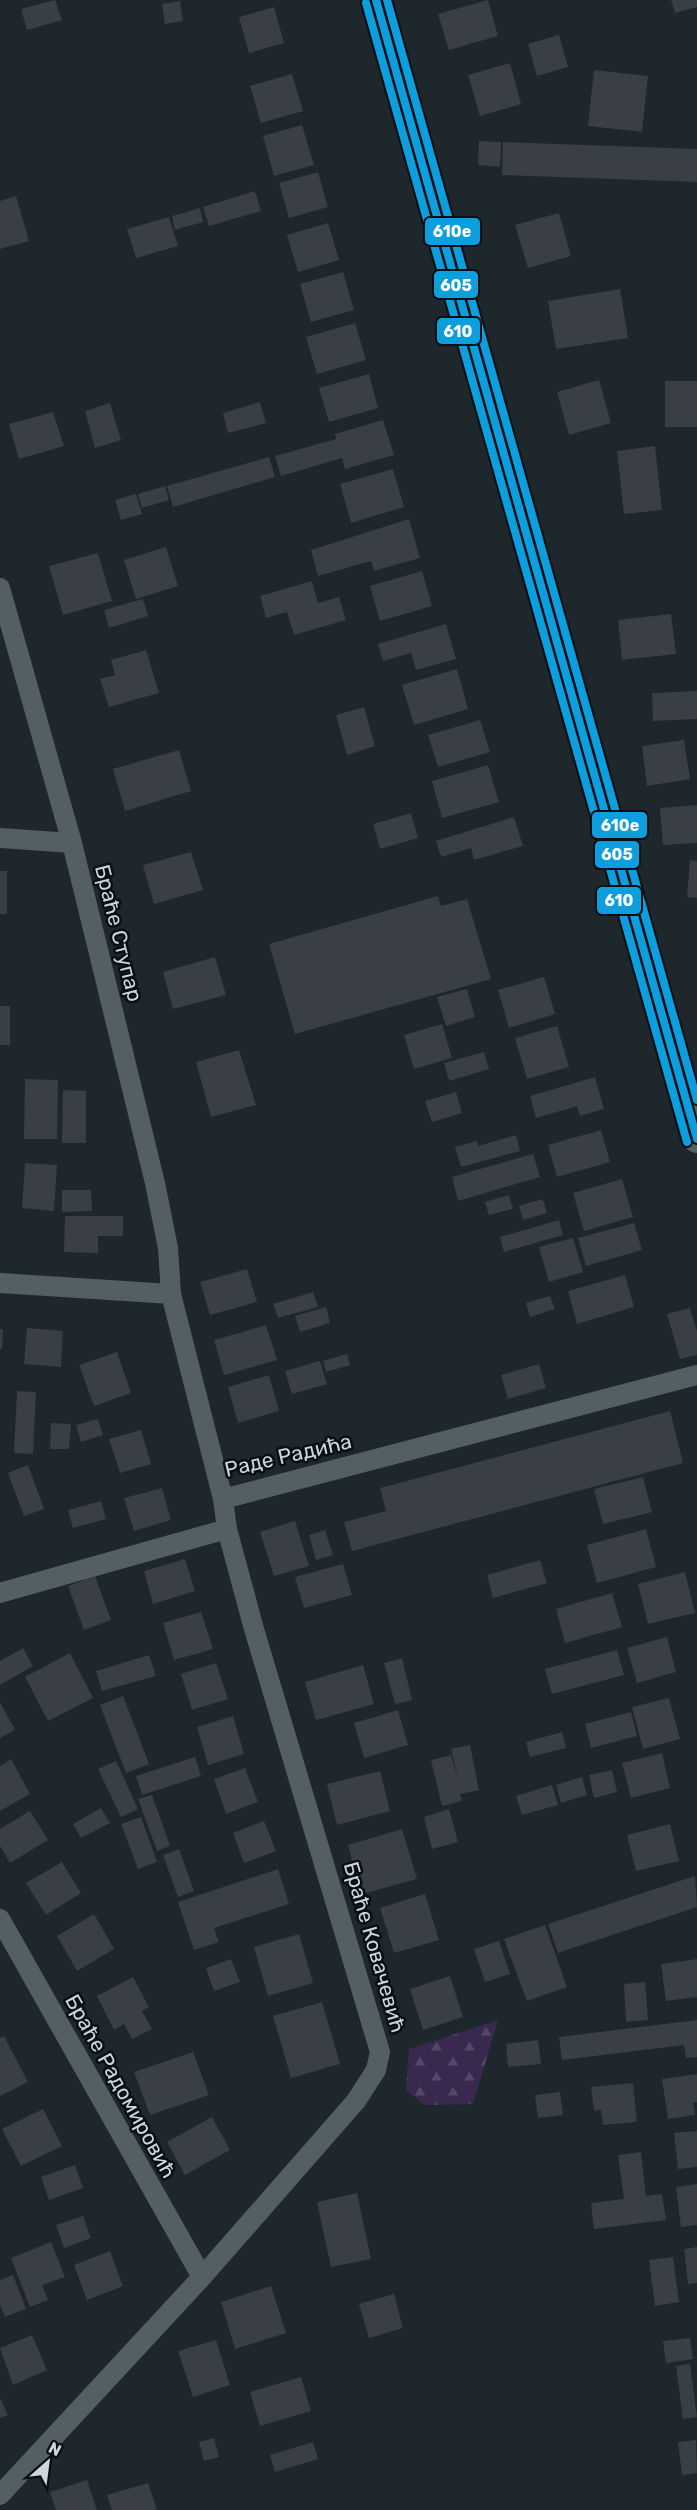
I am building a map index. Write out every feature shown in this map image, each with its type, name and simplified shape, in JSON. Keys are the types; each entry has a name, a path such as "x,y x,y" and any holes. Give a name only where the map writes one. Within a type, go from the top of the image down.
{"main road":[{"path":"376,0 697,1139"}],"street":[{"name":"Браће Ступар","path":"0,588 72,843 155,1183 168,1248 171,1294"},
{"path":"0,838 72,843"},
{"path":"0,1283 171,1294"},
{"name":"Раде Радића","path":"171,1294 223,1499 697,1375"},
{"name":"Браће Ковачевић","path":"0,2494 202,2277 356,2101 376,2070 380,2052 257,1640 227,1529 223,1499"},
{"path":"0,1593 227,1529"},
{"name":"Браће Радомировић","path":"0,1918 202,2277"}],"green space":[{"path":"498,2020 473,2104 425,2105 406,2090 409,2049"}],"building":[{"path":"55,0 62,20 27,30 21,9"},
{"path":"488,0 498,36 449,50 438,14"},
{"path":"671,0 697,0 697,7 675,13"},
{"path":"180,1 183,21 165,24 162,4"},
{"path":"274,7 284,43 249,53 239,17"},
{"path":"559,35 568,67 537,76 528,44"},
{"path":"510,63 521,104 480,116 468,75"},
{"path":"594,70 648,76 642,132 588,126"},
{"path":"292,74 303,111 261,123 250,86"},
{"path":"302,125 314,165 274,176 263,136"},
{"path":"479,141 501,142 500,167 478,165"},
{"path":"503,142 697,149 697,182 502,175"},
{"path":"318,172 328,207 289,218 279,183"},
{"path":"255,191 261,211 209,226 203,207"},
{"path":"16,196 29,241 0,249 0,201"},
{"path":"200,208 203,222 175,230 172,216"},
{"path":"559,213 571,256 528,268 515,225"},
{"path":"169,217 178,246 136,258 127,229"},
{"path":"328,223 339,260 298,272 287,235"},
{"path":"343,272 354,310 311,322 300,284"},
{"path":"620,289 628,338 556,349 548,301"},
{"path":"355,323 366,360 317,374 306,337"},
{"path":"369,374 378,408 329,422 319,388"},
{"path":"599,380 611,423 569,435 557,392"},
{"path":"665,381 697,381 697,427 665,427"},
{"path":"260,402 266,423 228,433 223,413"},
{"path":"110,403 121,440 95,448 85,411"},
{"path":"53,412 64,446 19,459 9,424"},
{"path":"383,420 394,455 345,469 342,458 281,476 275,456 336,439 335,434"},
{"path":"655,446 662,510 624,514 617,451"},
{"path":"269,457 275,477 173,507 167,486"},
{"path":"393,469 404,507 351,523 340,484"},
{"path":"165,486 169,500 142,508 138,494"},
{"path":"136,494 142,514 121,520 115,500"},
{"path":"409,519 420,558 374,571 371,561 318,576 311,550"},
{"path":"166,547 178,586 136,599 124,560"},
{"path":"98,553 112,601 63,615 49,566"},
{"path":"422,571 432,606 380,621 370,586"},
{"path":"312,581 318,603 339,597 346,620 294,635 287,612 266,618 260,596"},
{"path":"143,599 148,616 109,628 104,610"},
{"path":"671,614 676,654 622,660 618,620"},
{"path":"446,624 456,659 416,670 411,653 383,661 378,644"},
{"path":"146,650 159,693 109,707 100,679 115,675 111,660"},
{"path":"457,669 468,709 414,725 402,685"},
{"path":"697,691 697,719 653,721 652,693"},
{"path":"364,707 375,746 347,755 336,715"},
{"path":"480,720 490,752 438,767 428,735"},
{"path":"684,740 690,779 647,786 642,746"},
{"path":"179,750 191,791 125,811 113,769"},
{"path":"488,765 499,802 442,818 432,781"},
{"path":"697,805 697,843 663,845 660,808"},
{"path":"411,813 418,838 380,849 373,824"},
{"path":"514,817 523,846 474,860 471,848 441,857 436,841"},
{"path":"191,852 203,890 154,904 143,865"},
{"path":"690,860 697,861 697,898 687,897"},
{"path":"0,871 7,871 7,914 0,914"},
{"path":"438,896 441,906 467,899 491,979 295,1034 269,944"},
{"path":"215,957 226,995 173,1009 163,972"},
{"path":"544,977 555,1014 509,1028 498,990"},
{"path":"467,989 475,1017 446,1026 437,997"},
{"path":"0,1006 10,1006 10,1045 0,1045"},
{"path":"442,1024 452,1058 414,1069 404,1035"},
{"path":"557,1026 569,1067 527,1079 515,1038"},
{"path":"239,1050 256,1105 211,1117 196,1062"},
{"path":"484,1052 489,1069 449,1081 444,1063"},
{"path":"595,1077 604,1109 580,1116 577,1106 536,1118 530,1096"},
{"path":"25,1079 58,1080 57,1139 24,1139"},
{"path":"63,1090 86,1091 86,1143 62,1143"},
{"path":"456,1092 462,1113 432,1122 425,1101"},
{"path":"601,1130 610,1162 557,1177 548,1145"},
{"path":"516,1135 520,1151 461,1167 455,1147 477,1141 478,1146"},
{"path":"533,1154 540,1177 458,1201 452,1177"},
{"path":"25,1163 57,1165 54,1211 22,1208"},
{"path":"622,1179 633,1217 584,1231 573,1193"},
{"path":"62,1190 91,1190 92,1211 62,1212"},
{"path":"509,1195 513,1209 489,1215 485,1202"},
{"path":"543,1199 547,1213 523,1220 519,1206"},
{"path":"65,1216 123,1216 123,1236 98,1236 98,1253 64,1252"},
{"path":"559,1220 563,1235 504,1252 500,1237"},
{"path":"634,1223 642,1250 586,1266 578,1238"},
{"path":"573,1238 583,1272 549,1282 539,1247"},
{"path":"247,1269 257,1302 210,1315 200,1282"},
{"path":"625,1275 634,1307 577,1324 568,1291"},
{"path":"313,1292 318,1307 278,1318 273,1304"},
{"path":"550,1296 555,1309 530,1317 526,1303"},
{"path":"326,1307 330,1323 300,1332 295,1316"},
{"path":"690,1308 697,1331 697,1355 680,1359 667,1314"},
{"path":"266,1325 277,1360 224,1375 214,1340"},
{"path":"27,1328 63,1331 61,1367 24,1364"},
{"path":"0,1329 3,1329 2,1349 0,1349"},
{"path":"117,1352 131,1393 94,1406 79,1365"},
{"path":"347,1354 350,1365 326,1372 323,1361"},
{"path":"320,1361 327,1384 292,1394 285,1371"},
{"path":"539,1364 546,1388 508,1399 501,1375"},
{"path":"269,1375 279,1411 238,1423 228,1387"},
{"path":"17,1391 36,1392 33,1454 14,1453"},
{"path":"670,1411 683,1463 352,1551 344,1522 386,1511 380,1488"},
{"path":"98,1419 103,1435 81,1442 76,1425"},
{"path":"51,1423 71,1424 69,1449 50,1449"},
{"path":"141,1430 151,1464 120,1473 109,1439"},
{"path":"28,1465 44,1509 24,1516 8,1473"},
{"path":"643,1477 652,1512 603,1524 594,1489"},
{"path":"162,1488 171,1520 134,1531 124,1498"},
{"path":"101,1501 106,1519 73,1528 68,1510"},
{"path":"295,1521 309,1566 274,1576 260,1532"},
{"path":"646,1529 656,1567 597,1583 587,1545"},
{"path":"325,1530 333,1555 316,1560 309,1535"},
{"path":"185,1559 195,1591 153,1604 144,1571"},
{"path":"540,1560 547,1583 493,1598 487,1575"},
{"path":"343,1564 352,1595 304,1608 295,1577"},
{"path":"685,1572 695,1613 648,1624 638,1584"},
{"path":"95,1576 111,1620 84,1630 68,1586"},
{"path":"612,1593 622,1627 565,1643 556,1609"},
{"path":"201,1612 213,1649 174,1660 163,1623"},
{"path":"667,1637 676,1672 637,1683 627,1648"},
{"path":"23,1648 33,1666 0,1685 0,1661"},
{"path":"617,1650 624,1675 552,1694 545,1669"},
{"path":"70,1653 93,1698 48,1721 25,1677"},
{"path":"149,1655 156,1676 102,1691 96,1671"},
{"path":"402,1658 412,1700 395,1704 384,1663"},
{"path":"216,1663 228,1699 192,1710 181,1674"},
{"path":"363,1665 374,1704 316,1720 305,1682"},
{"path":"123,1696 149,1764 126,1773 100,1705"},
{"path":"669,1698 680,1739 643,1749 632,1707"},
{"path":"0,1702 15,1730 0,1738"},
{"path":"398,1710 408,1745 364,1758 354,1723"},
{"path":"631,1712 637,1736 591,1748 585,1724"},
{"path":"233,1716 244,1754 208,1765 197,1727"},
{"path":"562,1732 566,1748 530,1757 526,1742"},
{"path":"470,1745 479,1790 460,1794 462,1801 442,1806 431,1760 451,1755 458,1779 451,1749"},
{"path":"662,1753 670,1788 631,1798 622,1763"},
{"path":"195,1757 201,1776 142,1795 136,1776"},
{"path":"11,1759 30,1794 0,1811 0,1766"},
{"path":"116,1761 138,1809 121,1817 98,1769"},
{"path":"245,1768 258,1802 226,1814 214,1779"},
{"path":"612,1770 617,1792 594,1798 589,1775"},
{"path":"380,1771 390,1811 337,1825 327,1784"},
{"path":"582,1777 587,1795 561,1803 556,1785"},
{"path":"552,1785 558,1805 522,1815 516,1796"},
{"path":"152,1795 170,1846 157,1851 138,1799"},
{"path":"101,1808 110,1823 81,1838 73,1824"},
{"path":"449,1809 458,1842 432,1849 424,1817"},
{"path":"30,1811 48,1840 10,1863 0,1846 0,1829"},
{"path":"141,1817 157,1862 138,1869 121,1824"},
{"path":"264,1821 276,1851 244,1863 233,1833"},
{"path":"670,1824 679,1861 636,1871 627,1835"},
{"path":"402,1829 417,1879 362,1894 348,1845"},
{"path":"179,1849 194,1891 178,1897 163,1855"},
{"path":"62,1862 81,1893 46,1915 26,1883"},
{"path":"278,1869 289,1904 214,1928 219,1942 194,1950 178,1902"},
{"path":"695,1876 697,1907 558,1953 548,1924"},
{"path":"425,1894 439,1940 394,1953 380,1908"},
{"path":"94,1914 114,1949 77,1971 57,1936"},
{"path":"545,1925 567,1987 527,2001 504,1939"},
{"path":"299,1934 313,1983 268,1996 254,1947"},
{"path":"499,1941 510,1974 485,1982 474,1949"},
{"path":"231,1959 240,1982 214,1991 206,1968"},
{"path":"697,1959 697,1997 666,2001 661,1964"},
{"path":"450,1976 463,2017 423,2030 410,1989"},
{"path":"133,1977 149,2007 142,2011 152,2029 132,2039 124,2024 114,2030 97,1996"},
{"path":"645,1982 648,2020 626,2022 624,1984"},
{"path":"322,2002 340,2064 291,2078 273,2016"},
{"path":"697,2020 697,2057 686,2058 684,2045 562,2060 559,2037"},
{"path":"4,2036 28,2082 0,2096 0,2038"},
{"path":"538,2040 541,2064 508,2067 506,2044"},
{"path":"193,2052 209,2095 150,2115 134,2072"},
{"path":"697,2074 697,2102 693,2103 695,2115 668,2119 662,2079"},
{"path":"633,2083 637,2122 603,2125 601,2110 594,2111 591,2087"},
{"path":"560,2092 563,2115 538,2118 535,2095"},
{"path":"43,2109 62,2146 21,2166 2,2129"},
{"path":"212,2117 230,2150 185,2175 167,2142"},
{"path":"697,2131 697,2167 678,2169 674,2133"},
{"path":"641,2152 646,2196 662,2194 666,2220 594,2229 591,2203 624,2199 618,2155"},
{"path":"75,2165 83,2188 49,2200 41,2177"},
{"path":"697,2184 697,2225 681,2227 676,2187"},
{"path":"357,2193 371,2259 331,2267 317,2202"},
{"path":"83,2216 91,2238 64,2248 56,2225"},
{"path":"51,2242 65,2277 42,2285 48,2300 30,2307 11,2258"},
{"path":"697,2247 697,2283 688,2284 684,2249"},
{"path":"110,2251 123,2286 87,2300 74,2265"},
{"path":"673,2257 679,2302 655,2306 649,2260"},
{"path":"13,2275 26,2309 5,2317 0,2305 0,2280"},
{"path":"271,2286 286,2333 235,2349 221,2302"},
{"path":"394,2294 403,2328 369,2338 359,2304"},
{"path":"32,2335 47,2370 13,2385 0,2348"},
{"path":"690,2338 693,2359 666,2363 663,2341"},
{"path":"216,2340 230,2385 193,2397 178,2351"},
{"path":"690,2364 697,2417 683,2419 676,2366"},
{"path":"301,2377 311,2411 260,2426 250,2392"},
{"path":"0,2398 8,2415 0,2418"},
{"path":"214,2438 219,2457 204,2461 199,2442"},
{"path":"696,2440 697,2473 682,2475 678,2442"},
{"path":"313,2442 318,2459 275,2472 270,2455"},
{"path":"87,2480 97,2510 56,2510 50,2492"},
{"path":"148,2483 157,2510 112,2510 107,2495"}],"transit line":[{"name":"605","path":"376,0 697,1139"},
{"name":"610e","path":"387,0 697,1100"},
{"name":"610","path":"366,3 687,1142"}]}
